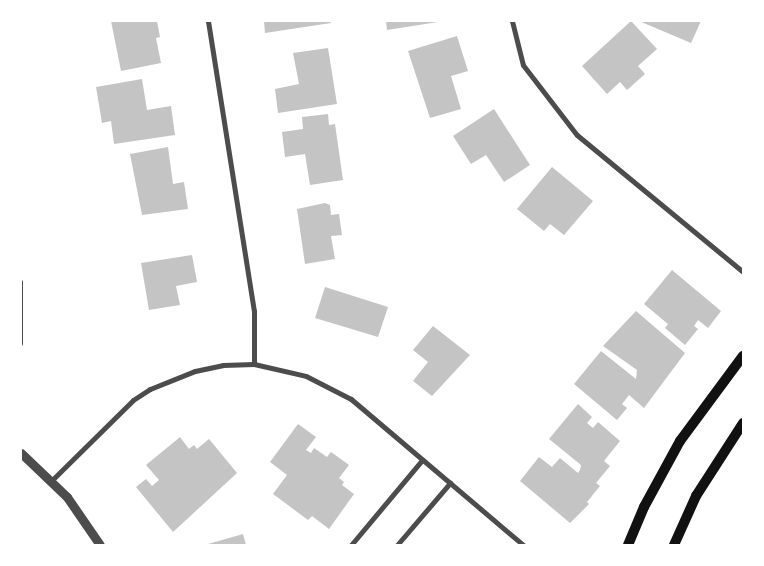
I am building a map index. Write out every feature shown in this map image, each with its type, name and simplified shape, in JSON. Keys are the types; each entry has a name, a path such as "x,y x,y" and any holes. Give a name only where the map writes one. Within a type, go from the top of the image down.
{"main road":[{"path":"628,545 644,507 680,441 743,356"},
{"path":"674,545 696,496 743,423"}],"street":[{"path":"208,21 254,311 254,364"},
{"path":"512,21 523,65 577,134 743,272"},
{"path":"51,481 134,400 150,389 195,371 223,364 254,364 306,376 336,390 524,545"},
{"path":"21,453 51,481 100,545"},
{"path":"351,545 422,460"},
{"path":"397,545 450,483"}],"lane":[{"path":"21,282 21,344"}],"building":[{"path":"111,21 157,21 160,37 156,38 161,63 121,71"},
{"path":"264,21 330,21 331,23 265,33"},
{"path":"386,21 437,21 438,22 387,30"},
{"path":"631,21 657,49 638,66 645,74 627,90 620,82 607,94 582,66"},
{"path":"639,21 701,21 691,43"},
{"path":"457,36 468,71 451,76 461,109 430,118 408,51"},
{"path":"328,48 337,104 278,113 275,89 299,84 293,53"},
{"path":"142,79 147,110 171,106 175,135 114,144 111,121 102,123 96,87"},
{"path":"494,109 530,165 504,182 486,155 471,164 453,136"},
{"path":"328,114 329,125 335,124 343,180 310,185 305,154 285,157 282,132 303,129 302,117"},
{"path":"168,147 173,184 184,182 188,209 142,215 130,154"},
{"path":"552,167 593,201 564,235 550,224 544,231 517,209"},
{"path":"325,203 330,205 331,215 339,214 342,235 331,236 335,259 305,264 297,209"},
{"path":"192,255 197,282 176,286 180,305 149,310 141,263"},
{"path":"672,270 721,311 708,328 698,320 694,326 698,329 685,345 665,328 668,324 644,304"},
{"path":"325,287 388,307 378,337 315,318"},
{"path":"636,311 685,353 644,408 629,395 622,404 627,408 617,420 574,384 601,351 636,379 637,370 603,346"},
{"path":"433,326 470,355 432,396 413,381 428,362 413,350"},
{"path":"578,404 592,417 587,423 593,428 598,422 620,441 604,461 610,466 596,483 600,486 587,502 589,504 570,523 520,481 539,457 552,467 560,458 578,473 581,465 549,439"},
{"path":"298,424 316,437 306,450 311,453 314,448 327,457 331,452 349,465 339,478 344,482 342,485 354,494 329,529 312,516 308,520 273,494 287,475 270,462"},
{"path":"180,437 189,449 194,445 197,449 209,439 237,473 173,532 136,487 146,479 152,486 159,480 146,465"},
{"path":"243,534 246,545 208,545 208,544"}]}
